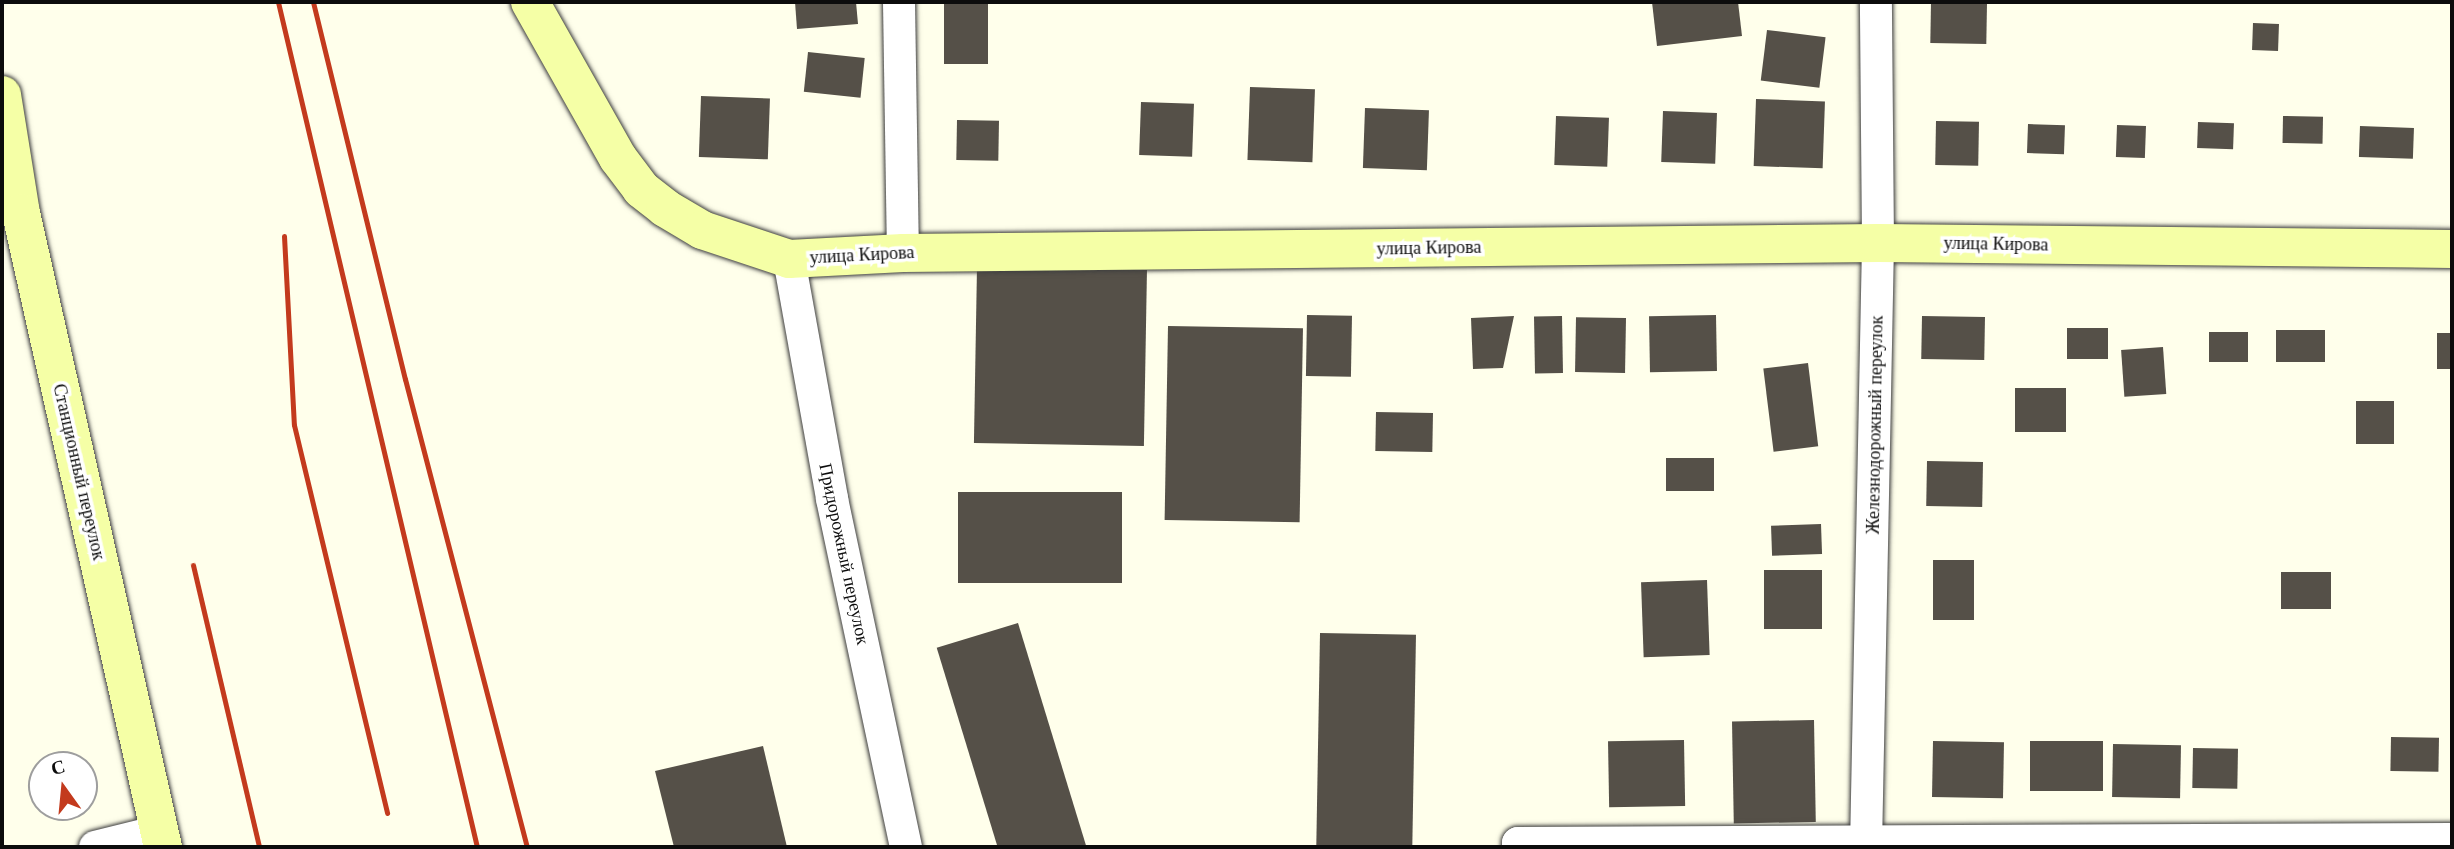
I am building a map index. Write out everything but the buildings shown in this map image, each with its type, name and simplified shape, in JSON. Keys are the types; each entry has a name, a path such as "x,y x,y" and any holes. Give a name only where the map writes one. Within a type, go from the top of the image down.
{"street":[{"name":"улица Кирова","path":"530,2 618,158 641,189 665,208 702,230 789,259 903,253 1878,243 2452,249"},
{"path":"900,2 903,253"},
{"name":"Железнодорожный переулок","path":"1866,844 1878,243 1877,2"},
{"name":"Станционный переулок","path":"2,95 12,214 161,839"},
{"name":"Придорожный переулок","path":"789,259 831,499 906,847"},
{"path":"94,847 161,839"},
{"path":"1518,847 1518,842 1866,844 2452,839"}],"railway":[{"path":"278,2 477,847"},
{"path":"313,2 405,379 527,847"},
{"path":"284,236 294,425 387,813"},
{"path":"193,565 259,847"}]}
